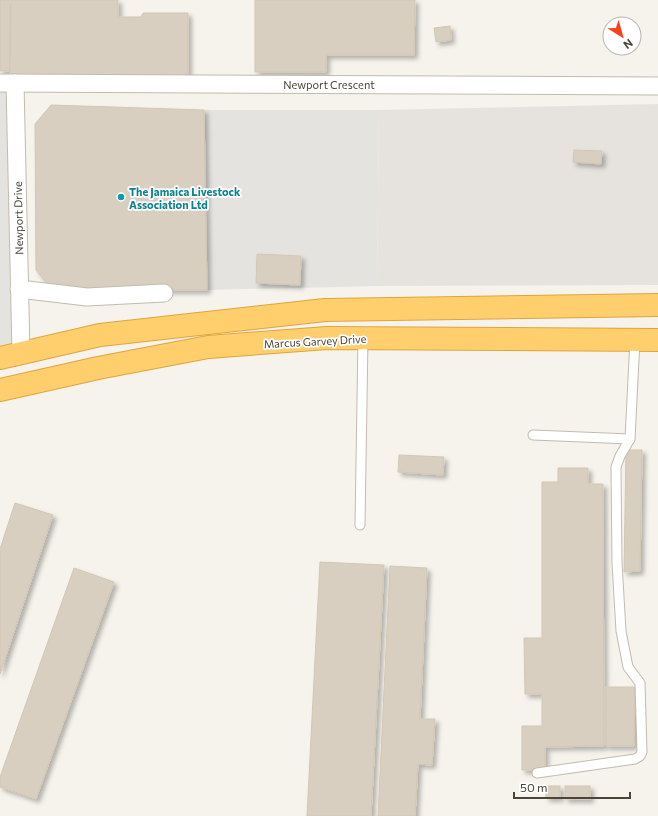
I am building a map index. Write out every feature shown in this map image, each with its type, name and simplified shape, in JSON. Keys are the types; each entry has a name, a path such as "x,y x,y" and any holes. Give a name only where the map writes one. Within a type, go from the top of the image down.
{"highway":[{"path":"0,358 100,335 325,310 658,305"},
{"name":"Marcus Garvey Drive","path":"0,390 98,368 208,347 327,338 658,340"}],"street":[{"name":"Newport Crescent","path":"8,83 658,86"},
{"name":"Newport Drive","path":"8,83 21,353"},
{"path":"19,289 86,297 164,293"}],"lane":[{"path":"360,525 362,338"},
{"path":"537,773 634,759 640,756 642,752 640,683 628,667 621,631 617,563 616,467 620,456 630,439 635,339"},
{"path":"533,435 630,439"}],"shaded area":[{"path":"0,83 15,83 21,353 0,358"},
{"path":"658,104 658,285 377,286 379,110"},
{"path":"204,110 379,110 377,286 207,290"}],"building":[{"path":"0,0 10,0 10,71 0,71"},
{"path":"11,0 118,0 118,17 141,17 143,13 188,13 188,78 10,78"},
{"path":"255,0 415,0 414,55 326,55 326,72 255,72"},
{"path":"450,26 451,40 436,42 434,28"},
{"name":"The Jamaica Livestock Association Ltd","path":"51,105 204,110 207,290 52,290 36,270 35,124"},
{"path":"574,150 602,151 601,164 573,162"},
{"path":"257,254 301,256 300,285 256,283"},
{"path":"626,450 642,450 640,571 624,572"},
{"path":"399,455 444,457 443,475 398,472"},
{"path":"558,468 588,468 588,484 603,484 604,746 545,747 545,770 522,770 522,726 542,726 542,694 525,694 524,638 542,638 542,482 558,482"},
{"path":"15,503 53,515 0,674 0,549"},
{"path":"320,562 384,565 371,816 307,816"},
{"path":"390,566 427,568 420,719 435,719 432,765 418,764 415,816 378,816"},
{"path":"74,568 114,582 36,799 0,787 0,777"},
{"path":"606,687 635,687 634,746 606,746"},
{"path":"546,786 560,786 560,798 546,798"},
{"path":"565,786 590,786 590,799 565,799"}],"place":[{"name":"The Jamaica Livestock Association Ltd","path":"121,197"}]}
